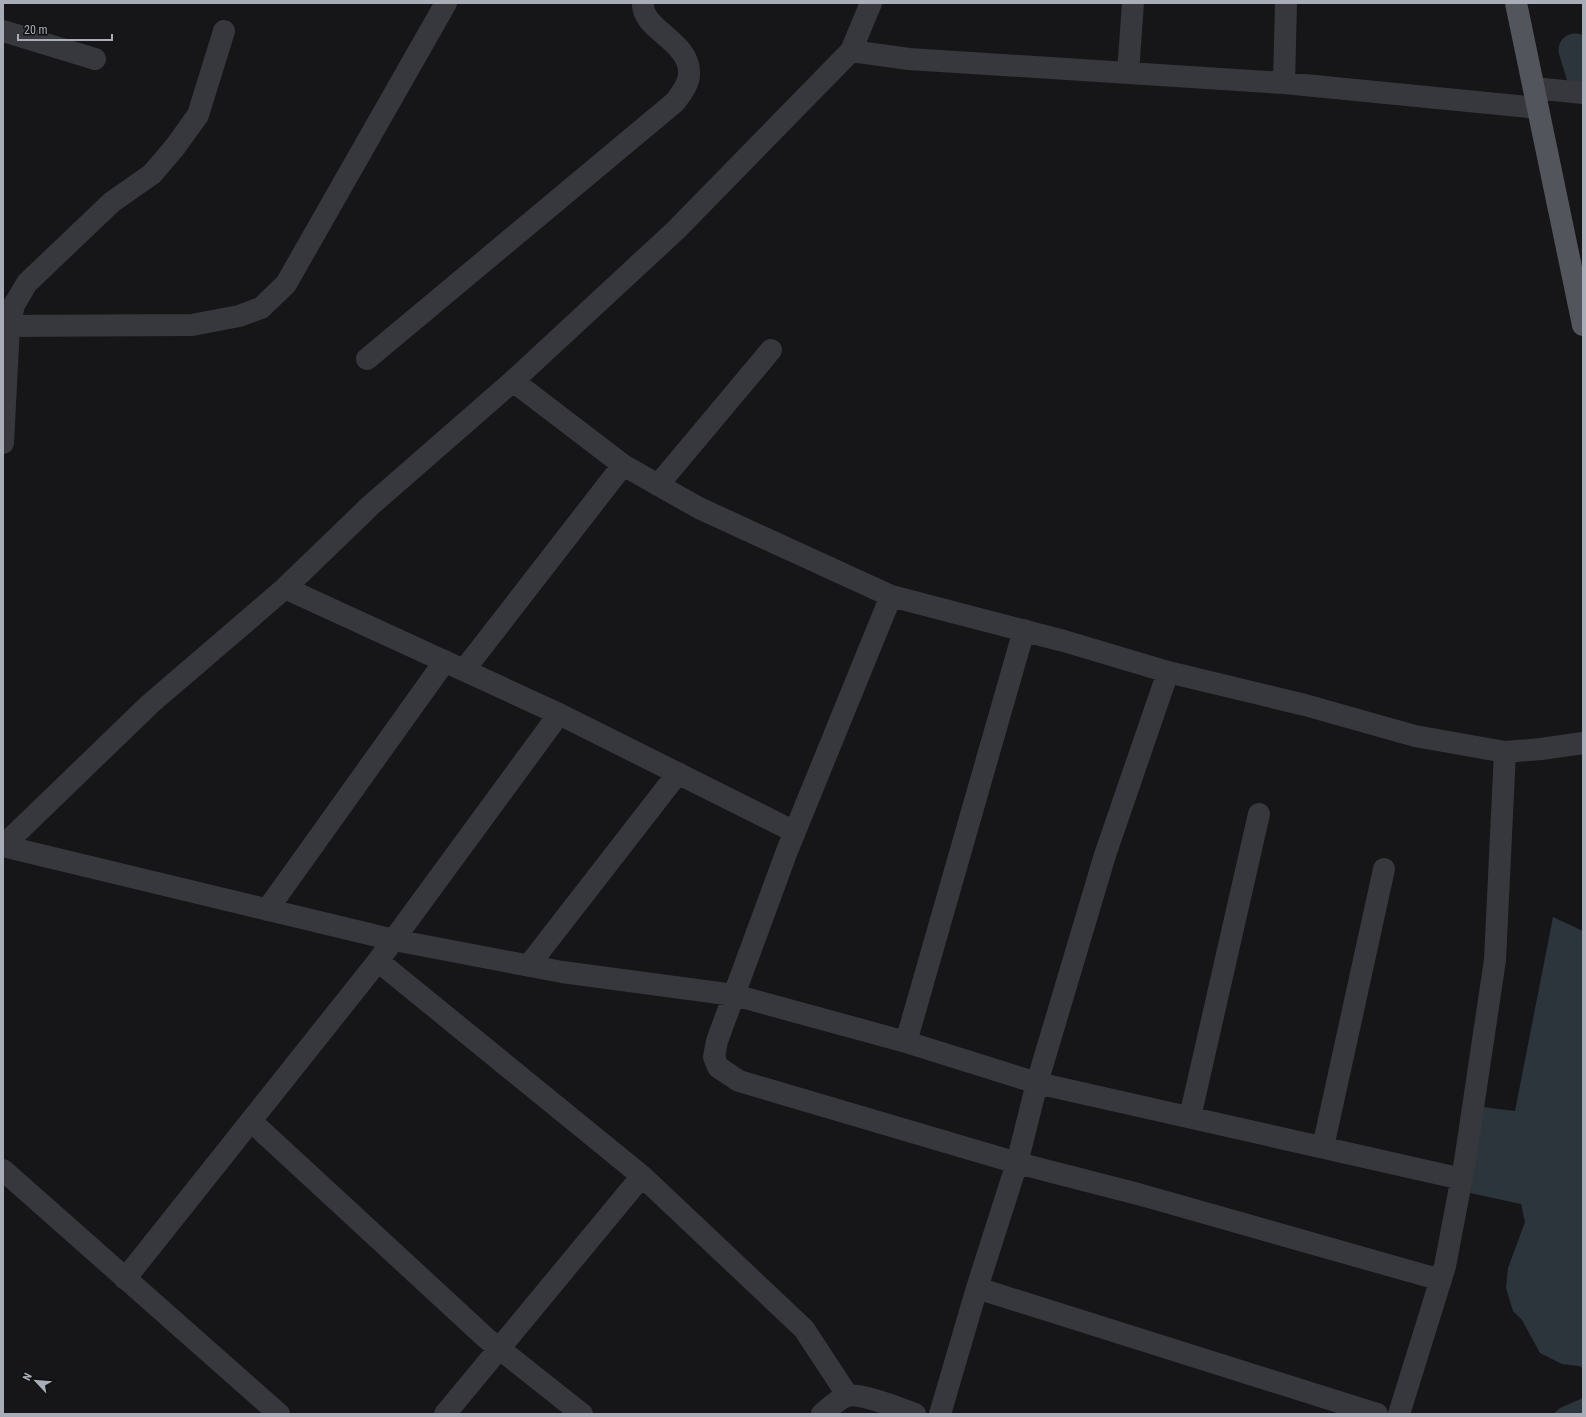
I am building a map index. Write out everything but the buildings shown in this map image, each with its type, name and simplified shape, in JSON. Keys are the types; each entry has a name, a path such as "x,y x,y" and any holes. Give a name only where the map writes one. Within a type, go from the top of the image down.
{"main road":[{"path":"1516,3 1582,320"}],"street":[{"path":"6,326 192,325 239,316 261,308 286,284 446,3"},
{"path":"367,359 675,102 685,88 690,72 686,57 675,43 648,19 643,3"},
{"path":"3,846 150,704 285,588 372,506 513,381 676,230 851,52 871,3"},
{"path":"1128,73 1133,3"},
{"path":"1284,83 1286,3"},
{"path":"3,31 95,59"},
{"path":"3,443 6,326 14,305 27,283 112,202 152,174 175,147 198,115 224,31"},
{"path":"851,52 909,59 1536,98 1581,93"},
{"path":"658,485 771,350"},
{"path":"513,381 623,465 658,485 699,508 891,596 1064,640 1168,672 1305,705 1415,736 1505,752 1583,743"},
{"path":"267,910 455,666 623,465"},
{"path":"285,588 559,714 795,832"},
{"path":"891,596 795,832 717,1041 714,1057 718,1067 739,1080 1017,1163 1138,1194 1441,1280"},
{"path":"906,1042 1024,630"},
{"path":"940,1414 977,1288 1017,1163 1038,1083 1105,855 1168,672"},
{"path":"125,1279 378,961 559,714"},
{"path":"1399,1414 1441,1280 1462,1179 1495,960 1505,752"},
{"path":"528,965 678,773"},
{"path":"1190,1117 1259,814"},
{"path":"3,846 394,940 562,972 734,995 906,1042 1038,1083 1462,1179"},
{"path":"1323,1147 1384,869"},
{"path":"378,961 642,1176 804,1329 848,1396"},
{"path":"251,1121 486,1338 582,1414"},
{"path":"3,1170 279,1414"},
{"path":"445,1414 642,1176"},
{"path":"977,1288 1377,1414"},
{"path":"822,1414 833,1403 848,1396 872,1399 915,1414"}],"shaded area":[{"path":"1553,917 1583,931 1583,1368 1579,1366 1562,1364 1540,1353 1522,1320 1513,1311 1506,1288 1508,1268 1525,1222 1521,1204 1470,1193 1483,1107 1515,1111"},
{"path":"1583,1398 1583,1414 1553,1414 1560,1408"}],"waterway":[{"path":"1575,50 1583,76"}]}
